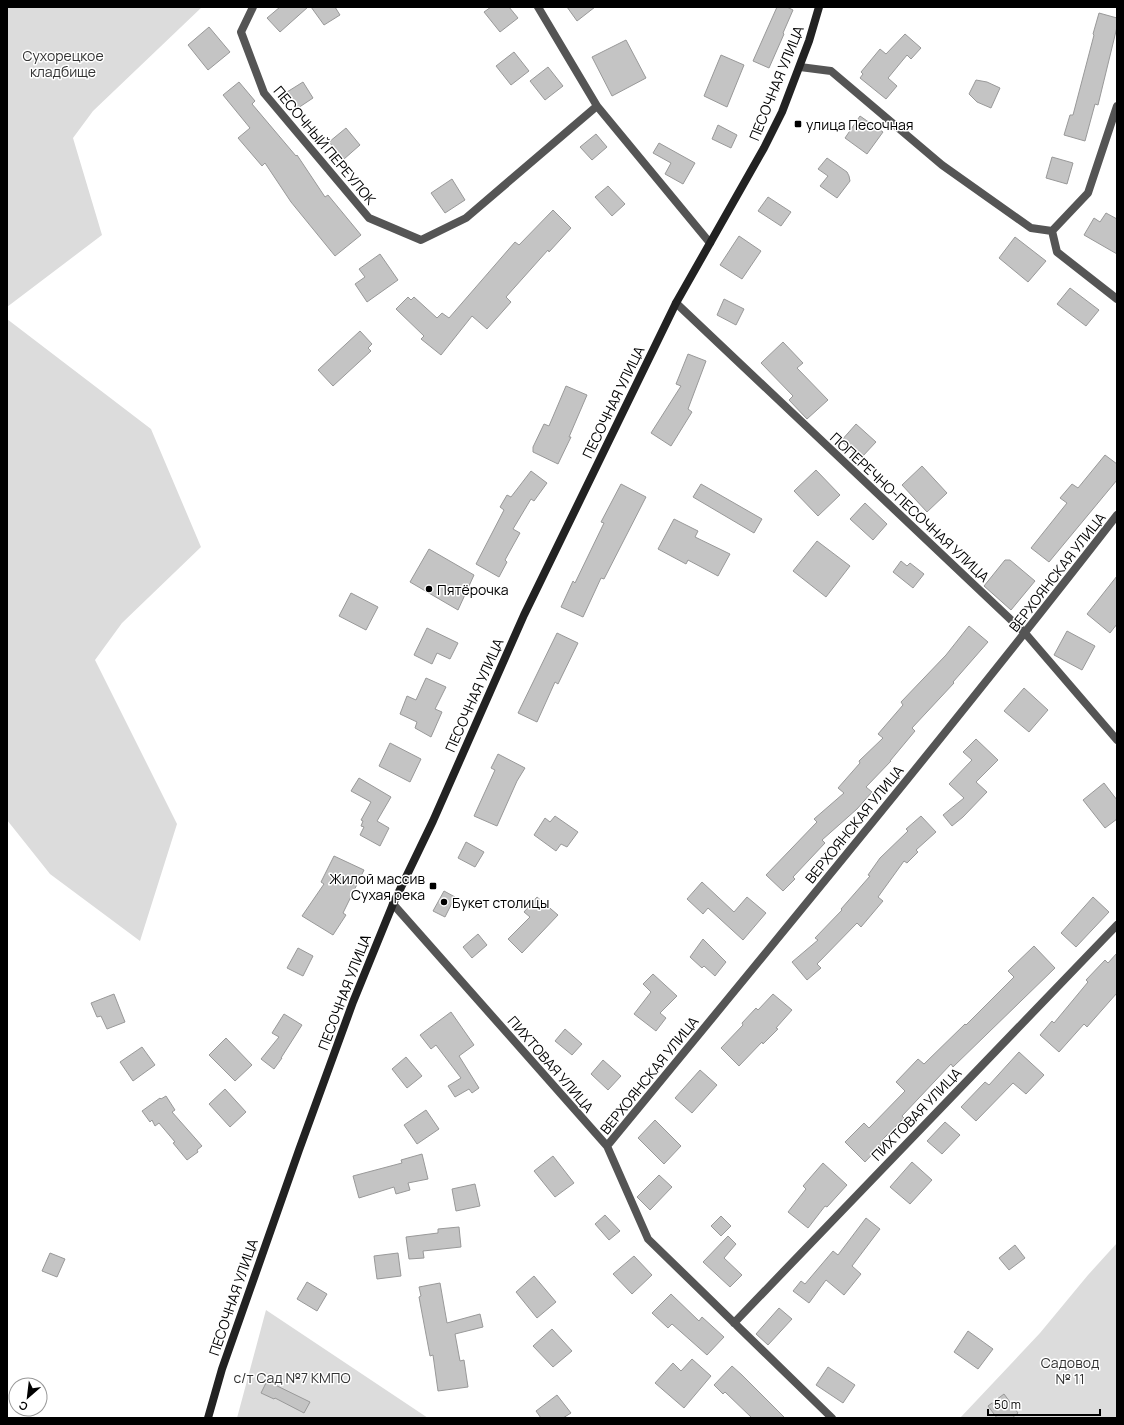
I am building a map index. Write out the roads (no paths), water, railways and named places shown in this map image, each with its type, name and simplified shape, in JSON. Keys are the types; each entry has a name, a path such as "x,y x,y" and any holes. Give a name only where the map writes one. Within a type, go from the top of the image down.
{"main road":[{"name":"ПЕСОЧНАЯ УЛИЦА","path":"208,1418 222,1369 299,1150 353,1002 394,904 524,615 676,303 764,148 782,112 800,67 819,7"}],"street":[{"name":"ПЕСОЧНЫЙ ПЕРЕУЛОК","path":"253,7 241,32 264,93 369,218 421,240 466,218 597,106"},
{"path":"538,7 597,106 710,244"},
{"path":"800,67 831,71 942,165 1031,228 1052,231"},
{"path":"1052,231 1088,193 1117,106"},
{"path":"1052,231 1057,252 1117,299"},
{"name":"ПОПЕРЕЧНО-ПЕСОЧНАЯ УЛИЦА","path":"676,303 1025,633 1117,740"},
{"name":"ВЕРХОЯНСКАЯ УЛИЦА","path":"607,1146 839,864 1025,633 1117,515"},
{"name":"ПИХТОВАЯ УЛИЦА","path":"394,904 607,1146 648,1239 832,1418"},
{"name":"ПИХТОВАЯ УЛИЦА","path":"734,1322 1117,925"}],"place":[{"name":"улица Песочная","path":"798,124"},
{"name":"Пятёрочка","path":"429,589"},
{"name":"Жилой массив Сухая река","path":"433,886"},
{"name":"Букет столицы","path":"444,902"}],"park label":[{"name":"Сухорецкое кладбище","path":"63,64"},
{"name":"Садовод № 11","path":"1070,1370"},
{"name":"с/т Сад №7 КМПО","path":"292,1377"}]}
